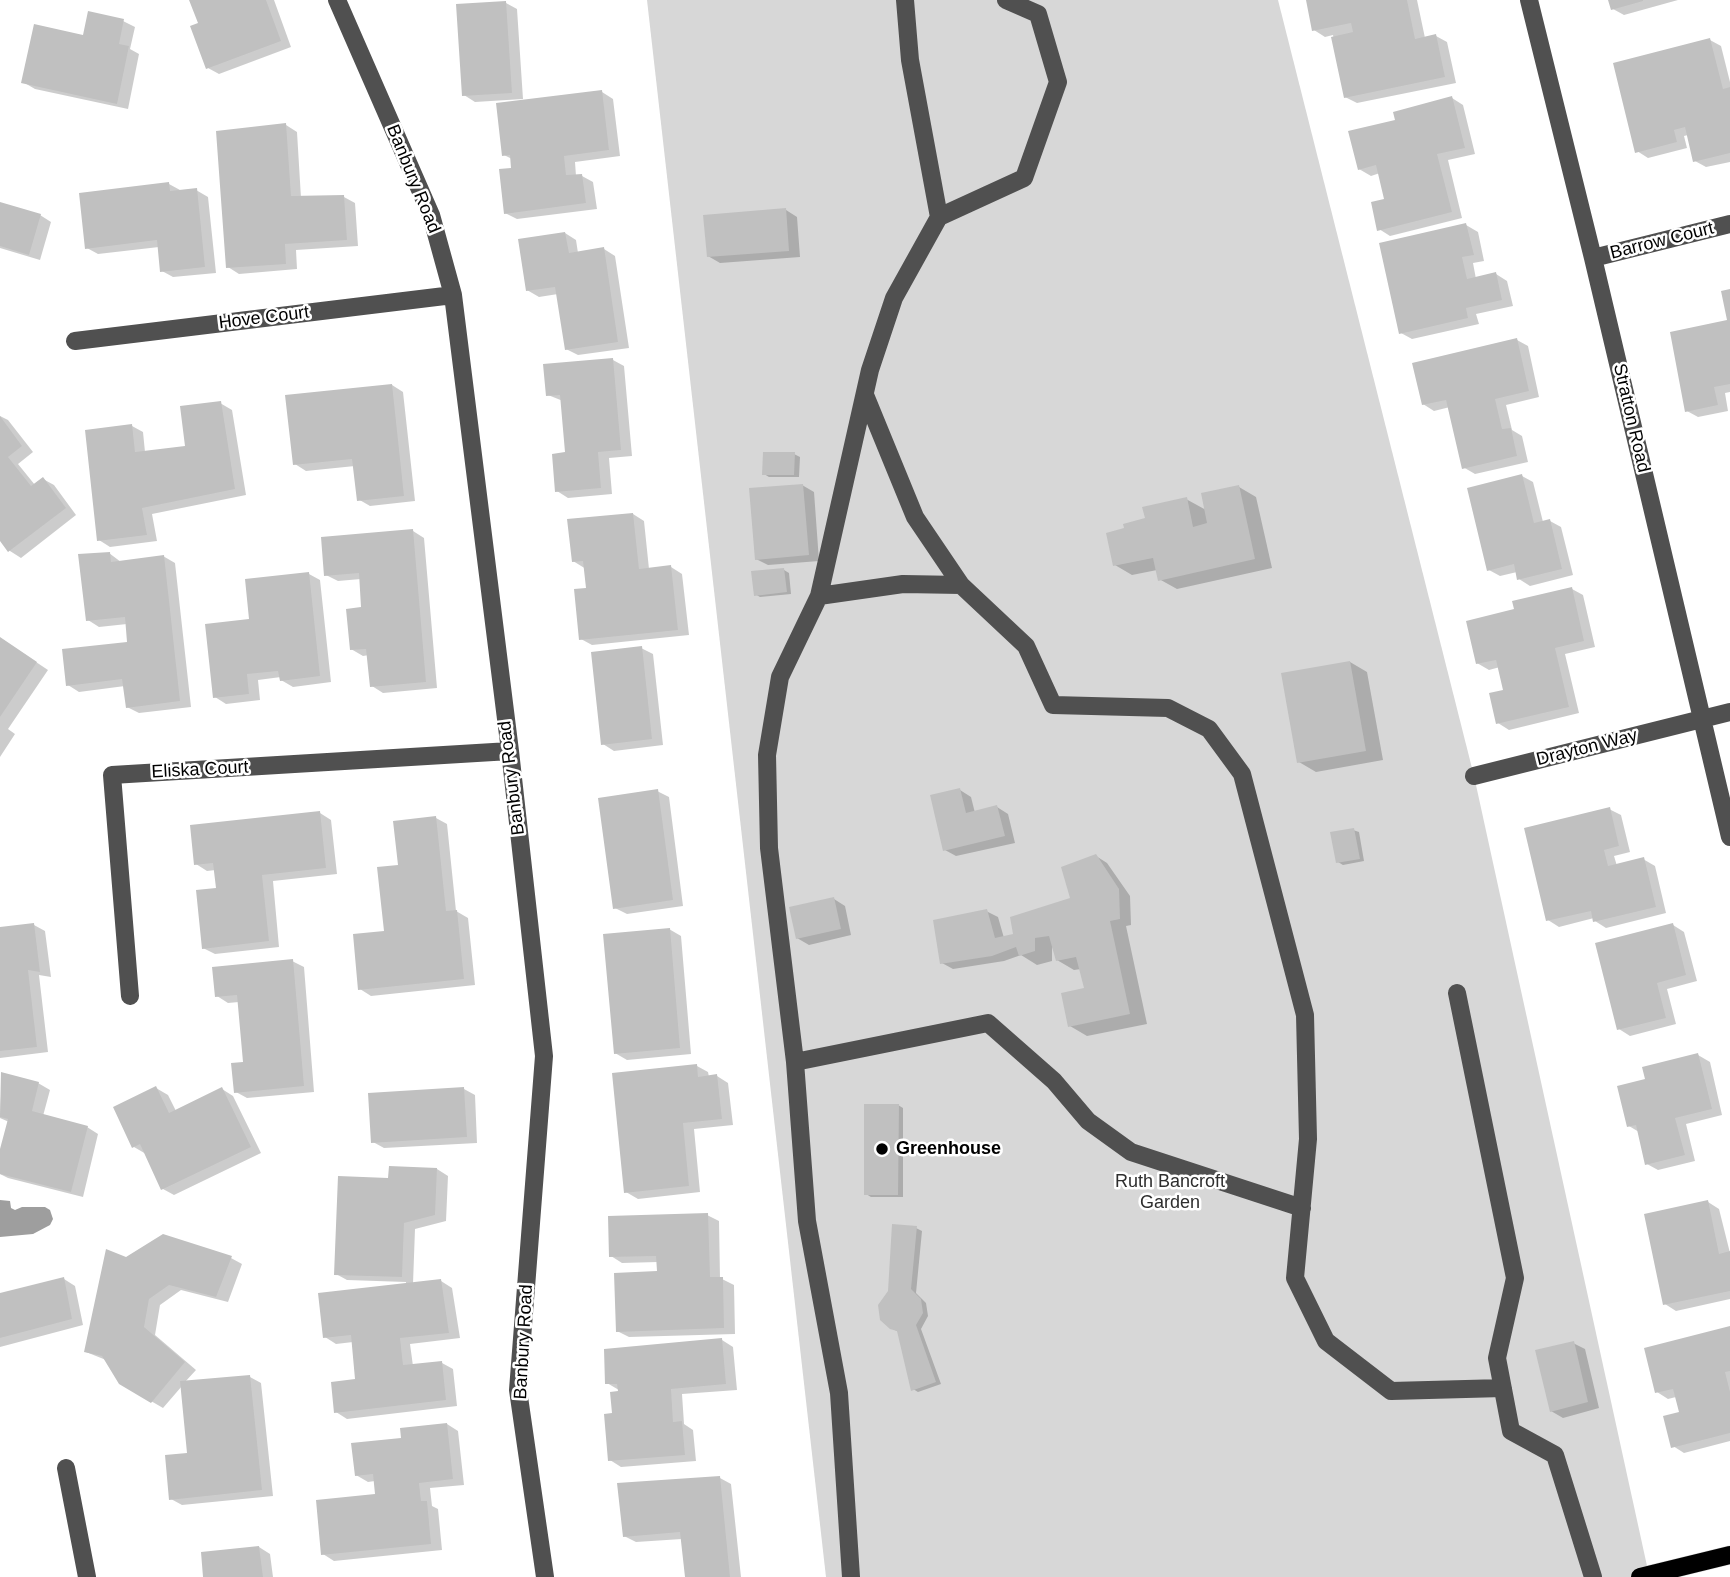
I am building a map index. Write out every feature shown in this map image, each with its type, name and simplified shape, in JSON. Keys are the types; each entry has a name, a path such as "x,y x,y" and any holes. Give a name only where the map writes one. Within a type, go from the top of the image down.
{"main road":[{"path":"1640,1577 1730,1555"}],"street":[{"name":"Banbury Road","path":"337,0 431,215 453,295 510,751 544,1056 519,1390 545,1577"},
{"path":"905,0 910,60 939,217"},
{"path":"850,1577 839,1393 807,1221 795,1062 769,848 766,755 780,677 819,596 864,395 894,298 939,217 1024,178 1058,82 1038,14 1006,0"},
{"name":"Stratton Road","path":"1529,0 1730,837"},
{"name":"Barrow Court","path":"1593,258 1730,224"},
{"name":"Hove Court","path":"75,341 453,295"},
{"path":"864,395 915,517 961,585 1026,646 1053,705 1168,708 1209,729 1241,774 1305,1015 1307,1139 1295,1278 1326,1341 1391,1391 1503,1388"},
{"path":"819,596 904,584 961,585"},
{"name":"Drayton Way","path":"1474,776 1730,712"},
{"name":"Eliska Court","path":"130,996 112,775 510,751"},
{"path":"1457,993 1516,1278 1497,1358 1511,1431 1555,1455 1593,1577"},
{"path":"795,1062 988,1023 1054,1081 1088,1121 1131,1152 1302,1208"},
{"path":"66,1468 87,1577"}],"green space":[{"name":"Ruth Bancroft Garden","path":"647,0 1278,0 1474,776 1649,1575 826,1577"}],"shaded area":[{"path":"0,1200 10,1201 11,1208 15,1210 22,1207 45,1207 50,1210 53,1219 50,1225 33,1234 0,1237"}],"building":[{"path":"189,0 266,0 281,41 206,69 190,26 198,23"},
{"path":"1306,0 1407,0 1415,39 1436,34 1445,77 1344,98 1331,37 1353,32 1351,23 1312,31"},
{"path":"1608,0 1643,0 1643,1 1611,10"},
{"path":"506,1 512,93 462,96 456,4"},
{"path":"88,11 124,19 119,44 129,46 117,104 21,83 34,24 83,35"},
{"path":"1710,38 1723,89 1730,87 1730,153 1693,162 1685,127 1674,130 1677,142 1635,153 1613,63"},
{"path":"602,90 609,150 564,156 566,175 582,174 586,203 504,214 499,169 511,168 510,155 502,156 496,103"},
{"path":"1452,96 1465,148 1437,154 1452,212 1377,231 1371,202 1384,199 1376,165 1358,170 1348,131 1395,120 1393,112"},
{"path":"286,123 291,196 344,195 347,240 285,244 286,264 226,268 216,131"},
{"path":"169,182 170,191 197,188 205,267 160,272 157,240 85,249 79,193"},
{"path":"0,202 41,214 29,255 0,246"},
{"path":"786,208 789,251 707,257 703,215"},
{"path":"1466,223 1474,255 1462,257 1467,279 1496,272 1502,300 1466,308 1468,318 1399,334 1379,243"},
{"path":"565,232 569,253 604,247 618,342 565,350 555,287 526,291 518,239"},
{"path":"1730,289 1730,384 1714,387 1718,405 1685,412 1670,332 1727,320 1721,291"},
{"path":"1517,338 1529,391 1495,399 1502,429 1511,428 1517,456 1462,469 1446,400 1422,405 1412,363"},
{"path":"613,358 621,450 598,452 601,488 555,492 552,454 565,452 560,395 546,396 543,364"},
{"path":"392,384 404,496 357,501 352,459 293,465 285,395"},
{"path":"221,401 235,489 142,508 147,535 97,541 85,430 132,424 135,452 185,446 180,406"},
{"path":"0,416 22,446 8,457 31,486 43,477 66,508 8,552 0,541"},
{"path":"763,452 795,452 794,475 762,475"},
{"path":"1522,474 1534,523 1550,519 1562,569 1517,580 1514,564 1487,571 1467,488"},
{"path":"803,484 809,555 755,560 749,488"},
{"path":"1239,485 1255,559 1158,581 1153,558 1113,566 1106,533 1124,528 1123,524 1145,518 1142,507 1187,497 1193,527 1207,523 1201,493"},
{"path":"633,513 639,569 671,565 678,630 579,640 574,589 586,588 583,561 572,562 567,519"},
{"path":"413,529 426,682 370,687 366,649 350,650 346,609 361,607 359,573 324,576 321,537"},
{"path":"110,552 111,562 164,555 180,701 126,708 122,679 66,686 62,649 127,642 125,617 86,621 78,554"},
{"path":"784,568 787,592 754,596 751,571"},
{"path":"309,572 320,676 280,681 278,671 247,674 249,694 213,698 205,624 249,619 245,579"},
{"path":"1572,587 1584,641 1555,648 1569,707 1496,724 1489,693 1503,690 1496,660 1476,664 1466,621 1514,609 1512,601"},
{"path":"0,637 37,662 0,717"},
{"path":"642,646 652,739 601,745 591,652"},
{"path":"1350,661 1366,751 1297,763 1281,673"},
{"path":"960,788 966,813 997,805 1005,836 943,851 930,795"},
{"path":"658,789 673,900 613,909 598,798"},
{"path":"1610,807 1619,846 1604,850 1608,866 1644,857 1656,907 1593,922 1591,911 1546,921 1524,828"},
{"path":"320,811 326,868 262,875 269,941 202,949 196,890 216,888 213,863 194,865 190,825"},
{"path":"436,816 446,911 457,910 464,979 358,990 353,934 384,931 377,867 398,865 393,821"},
{"path":"1354,828 1360,859 1336,863 1330,832"},
{"path":"1096,854 1119,889 1120,919 1110,921 1130,1014 1068,1027 1061,993 1084,988 1076,957 1056,961 1049,936 1035,938 1035,951 1019,956 1016,947 992,956 940,964 933,920 987,909 995,938 1013,934 1010,917 1070,898 1061,867"},
{"path":"834,897 841,929 796,939 789,907"},
{"path":"34,923 40,972 28,970 37,1047 0,1051 0,927"},
{"path":"1673,923 1686,975 1657,983 1666,1018 1617,1030 1595,943"},
{"path":"670,928 680,1048 614,1054 603,934"},
{"path":"293,959 304,1086 234,1093 231,1063 243,1062 237,995 215,997 212,967"},
{"path":"1698,1053 1712,1109 1675,1118 1685,1155 1645,1165 1636,1125 1627,1127 1617,1086 1645,1079 1642,1067"},
{"path":"697,1064 698,1077 717,1074 722,1119 683,1123 689,1186 624,1193 612,1073"},
{"path":"1,1072 39,1082 32,1111 88,1126 71,1192 0,1174 0,1149 8,1119 0,1117"},
{"path":"156,1086 169,1113 222,1087 251,1147 161,1190 140,1144 132,1148 113,1107"},
{"path":"464,1087 467,1137 371,1143 368,1093"},
{"name":"Greenhouse","path":"864,1104 899,1104 898,1195 864,1195"},
{"path":"389,1166 437,1168 435,1215 404,1223 402,1277 334,1275 338,1176 388,1178"},
{"path":"1708,1200 1719,1254 1730,1251 1730,1291 1663,1305 1644,1214"},
{"path":"708,1213 710,1277 723,1277 724,1328 616,1332 614,1273 657,1271 656,1256 609,1257 608,1216"},
{"path":"892,1224 917,1226 911,1289 921,1299 923,1313 916,1325 936,1382 911,1391 897,1331 890,1329 880,1320 878,1305 888,1291"},
{"path":"163,1234 232,1256 216,1297 169,1285 149,1299 144,1327 185,1362 151,1403 119,1384 102,1356 84,1352 106,1249 126,1257"},
{"path":"64,1277 72,1319 0,1338 0,1293"},
{"path":"441,1279 449,1333 400,1338 403,1365 442,1361 446,1400 334,1413 331,1382 355,1379 351,1335 323,1338 318,1293"},
{"path":"1730,1326 1730,1371 1725,1372 1730,1392 1730,1433 1671,1448 1663,1416 1679,1412 1673,1389 1655,1393 1644,1348"},
{"path":"722,1338 726,1384 671,1389 673,1422 682,1421 685,1455 608,1461 604,1414 612,1413 610,1392 618,1391 617,1384 605,1384 604,1349"},
{"path":"1574,1341 1588,1402 1550,1412 1535,1350"},
{"path":"250,1375 262,1490 169,1500 165,1455 187,1453 180,1381"},
{"path":"447,1423 453,1479 419,1483 421,1501 427,1501 431,1544 321,1555 316,1500 375,1494 373,1474 355,1476 351,1443 401,1438 400,1428"},
{"path":"720,1476 730,1577 685,1577 680,1532 623,1537 617,1483"},
{"path":"259,1546 263,1577 203,1577 201,1552"}],"place":[{"name":"Greenhouse","path":"882,1149"}]}
